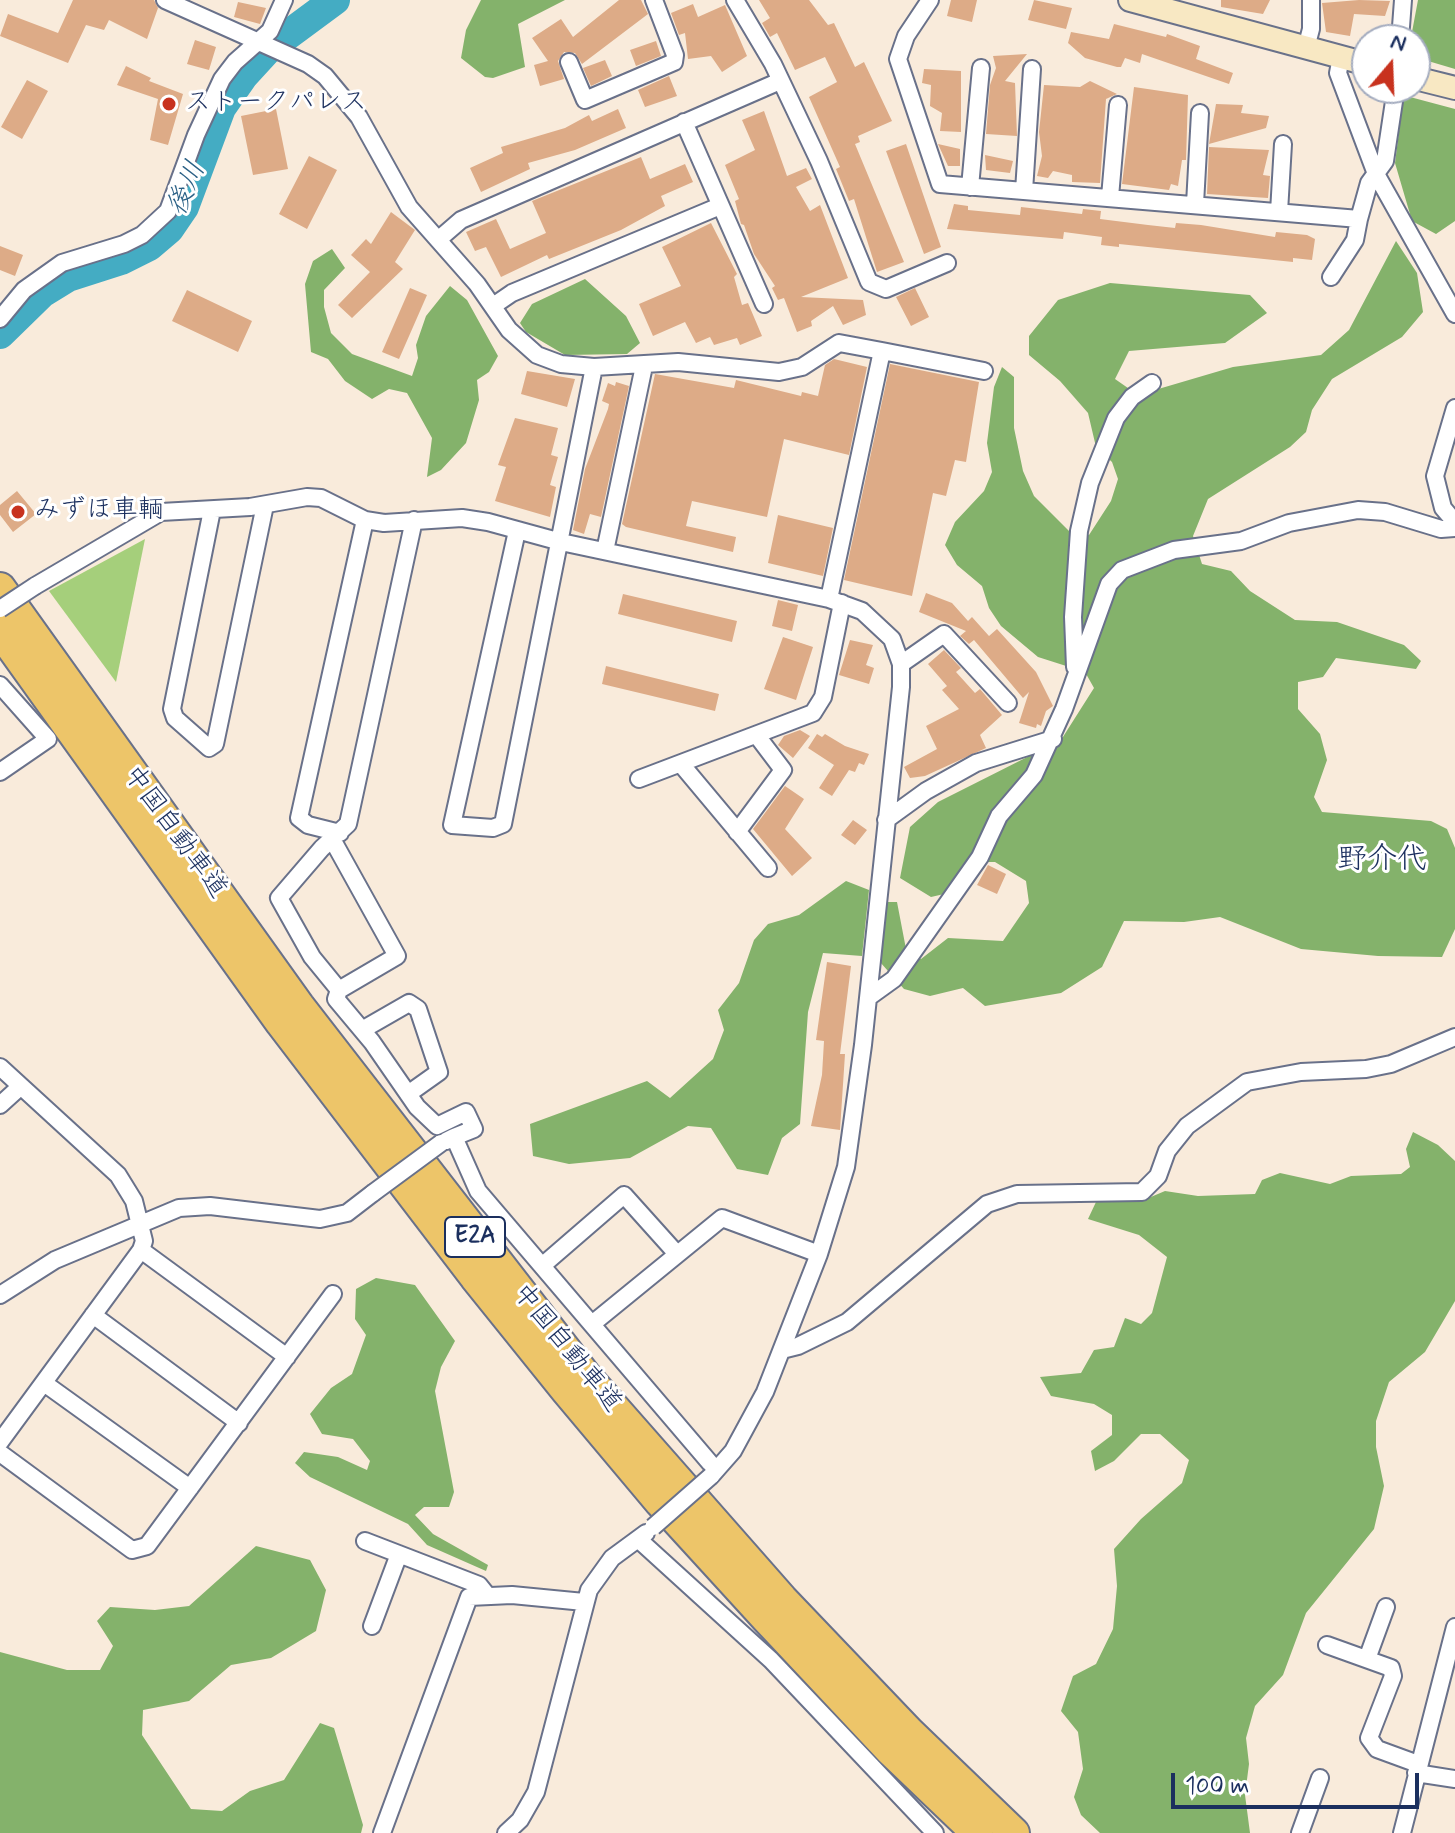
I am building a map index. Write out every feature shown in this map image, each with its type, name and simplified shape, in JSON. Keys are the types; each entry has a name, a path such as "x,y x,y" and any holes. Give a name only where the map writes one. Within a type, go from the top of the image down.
{"highway":[{"name":"中国自動車道","path":"0,588 299,1006 585,1375 782,1599 909,1732 1014,1833"},
{"name":"中国自動車道","path":"0,631 281,1023 475,1277 566,1390 755,1607 891,1751 977,1833"}],"street":[{"path":"165,0 325,76 359,117 396,189 523,347 537,355 561,364 594,367 709,363 779,372 802,367 839,343 984,371"},
{"path":"0,319 24,290 62,263 124,244 142,235 168,211 196,135 222,79 276,24 284,0"},
{"path":"569,62 585,100 674,62 675,55 654,0"},
{"path":"735,0 780,81 819,161 869,282 886,289 947,263"},
{"path":"930,0 906,36 898,59 940,184 1359,219"},
{"path":"1130,0 1351,60"},
{"path":"1306,48 1311,29 1311,0"},
{"path":"1402,24 1403,0"},
{"path":"1341,57 1338,73 1376,174 1455,314"},
{"path":"970,187 981,68"},
{"path":"1024,191 1032,69"},
{"path":"439,239 461,220 780,81"},
{"path":"1431,82 1455,88"},
{"path":"1331,277 1355,240 1369,183 1385,161 1395,104"},
{"path":"1110,197 1118,105"},
{"path":"1195,204 1200,113"},
{"path":"684,122 764,304"},
{"path":"1279,212 1283,144"},
{"path":"493,306 512,293 720,206"},
{"path":"639,779 758,737 813,713 823,697 836,601 882,351"},
{"path":"605,551 644,366"},
{"path":"517,531 452,825 493,828 503,824 594,367"},
{"path":"1075,672 1073,617 1078,545 1090,483 1116,418 1132,397 1152,383"},
{"path":"1455,408 1435,476 1443,508 1455,522"},
{"path":"0,609 161,512 265,505 307,497 321,498 365,520 384,523 462,518 836,601 862,611 892,639 901,664 869,997 846,1167 819,1254 752,1419 733,1451 714,1473 653,1527 612,1558 589,1590 536,1792 520,1820 506,1833"},
{"path":"212,510 172,709 175,718 209,748 215,744 265,505"},
{"path":"869,997 894,979 980,857 999,816 1034,775 1053,739 1109,584 1122,570 1143,560 1203,544 1241,541 1289,523 1358,510 1385,512 1441,529 1455,528"},
{"path":"0,1295 55,1260 179,1208 210,1206 320,1219 347,1213 448,1140 474,1129 466,1112 437,1126 408,1094 336,999 339,990 397,956 336,836 299,818 365,520"},
{"path":"339,990 312,957 279,898 348,824 414,520"},
{"path":"901,664 944,634 1008,703"},
{"path":"0,685 48,739 0,772"},
{"path":"737,832 783,770 758,737"},
{"path":"886,820 926,791 976,763 1053,739"},
{"path":"681,764 768,868"},
{"path":"362,1030 409,1003 418,1009 439,1072 408,1094"},
{"path":"782,1350 798,1346 847,1322 987,1204 1017,1194 1142,1192 1158,1176 1167,1151 1187,1126 1247,1082 1301,1072 1366,1069 1391,1064 1455,1037"},
{"path":"0,1067 118,1175 134,1201 144,1241 141,1250 0,1442"},
{"path":"0,1105 21,1086"},
{"path":"448,1140 478,1191 714,1473"},
{"path":"543,1265 624,1195 677,1254"},
{"path":"592,1324 722,1218 819,1254"},
{"path":"141,1250 287,1357"},
{"path":"0,1453 132,1550 147,1546 333,1294"},
{"path":"93,1315 239,1423"},
{"path":"44,1383 190,1488"},
{"path":"638,1539 771,1660 935,1833"},
{"path":"365,1541 479,1585 487,1595"},
{"path":"372,1626 399,1554"},
{"path":"382,1833 469,1597 487,1595 584,1602"},
{"path":"1367,1659 1386,1607"},
{"path":"1402,1833 1455,1627"},
{"path":"1327,1645 1391,1668 1393,1676 1369,1738 1377,1749 1417,1769 1455,1779"},
{"path":"1300,1833 1320,1778"}],"green space":[{"path":"481,0 565,0 518,24 525,67 493,78 485,77 461,58 466,30"},
{"path":"1418,0 1455,0 1455,69 1431,62 1431,24 1414,24"},
{"path":"1431,103 1455,109 1455,221 1436,234 1412,221 1395,163 1402,104"},
{"path":"1396,241 1417,273 1423,312 1402,337 1332,379 1312,410 1306,432 1290,447 1208,499 1193,536 1202,564 1231,571 1250,591 1295,620 1337,622 1404,645 1421,661 1416,669 1336,658 1323,677 1298,682 1298,709 1320,734 1327,760 1314,797 1322,812 1431,821 1447,829 1455,848 1455,929 1442,957 1378,956 1301,949 1220,917 1184,922 1124,921 1102,967 1061,993 985,1006 963,988 930,996 904,989 880,962 885,902 897,902 906,949 921,959 948,938 1003,941 1029,903 1026,881 995,862 970,862 944,894 931,897 900,878 910,827 938,802 1061,740 1094,688 1085,672 1038,657 1001,626 989,608 982,586 957,565 945,545 955,522 984,491 992,472 987,443 994,387 1002,367 1014,377 1014,428 1023,471 1034,496 1069,531 1089,535 1111,501 1118,479 1112,462 1096,447 1088,413 1060,381 1029,355 1029,336 1058,300 1110,283 1250,295 1267,313 1225,343 1129,351 1115,379 1138,395 1233,367 1321,355 1349,330"},
{"path":"332,249 345,268 324,290 324,307 331,333 352,354 412,376 418,358 416,345 426,316 450,286 467,300 498,356 489,372 477,380 479,400 466,443 441,470 427,477 432,438 407,393 389,389 372,399 345,381 328,359 311,352 305,284 313,261"},
{"path":"585,279 626,316 640,343 627,354 565,355 526,332 520,323 532,304"},
{"path":"145,539 116,682 49,591"},
{"path":"846,881 869,890 862,956 823,953 808,1012 800,1124 782,1138 768,1175 737,1169 711,1128 688,1126 630,1158 569,1164 533,1156 530,1124 647,1081 670,1098 713,1059 724,1030 718,1010 739,983 754,940 768,924 799,915"},
{"path":"1413,1132 1438,1145 1455,1161 1455,1301 1425,1352 1389,1382 1376,1421 1376,1447 1384,1486 1374,1529 1306,1613 1283,1675 1255,1706 1246,1738 1249,1764 1245,1795 1250,1833 1100,1833 1081,1815 1074,1797 1083,1769 1078,1732 1061,1711 1073,1676 1096,1664 1113,1629 1117,1586 1114,1549 1141,1519 1182,1483 1189,1460 1160,1434 1141,1434 1114,1461 1095,1471 1091,1451 1112,1435 1112,1415 1094,1404 1051,1396 1040,1377 1081,1373 1094,1350 1114,1347 1125,1318 1141,1324 1152,1313 1167,1257 1139,1235 1088,1219 1096,1202 1139,1202 1165,1191 1198,1196 1255,1194 1262,1180 1280,1173 1330,1184 1351,1176 1401,1174 1410,1167 1406,1149"},
{"path":"376,1278 415,1285 455,1341 441,1367 435,1391 454,1492 449,1507 424,1507 415,1515 433,1534 488,1565 486,1571 427,1545 408,1524 310,1477 295,1463 304,1452 338,1457 367,1470 370,1461 353,1439 322,1434 310,1414 331,1388 352,1374 366,1335 355,1319 356,1289"},
{"path":"256,1546 310,1560 326,1590 316,1631 271,1658 231,1665 189,1701 143,1710 142,1735 191,1809 222,1811 250,1791 284,1780 320,1723 334,1728 363,1825 361,1833 0,1833 0,1652 67,1670 100,1670 113,1646 97,1621 110,1607 155,1610 189,1606"}],"building":[{"path":"73,0 154,0 158,8 147,39 109,20 104,30 86,25 68,63 0,36 8,14 58,33"},
{"path":"619,0 641,0 648,14 582,64 575,53 564,52 558,61 564,79 540,86 534,65 548,61 532,38 561,19 573,37"},
{"path":"759,0 809,0 828,25 834,23 855,67 864,62 892,121 858,136 860,142 855,144 904,262 877,272 854,199 849,201 836,169 840,167 809,97 837,82 825,57 795,70 777,33 770,37 762,23 770,18"},
{"path":"951,0 977,0 972,22 947,16"},
{"path":"1034,0 1072,8 1066,29 1028,20"},
{"path":"1221,0 1270,0 1263,14 1221,7"},
{"path":"1390,1 1385,16 1354,14 1350,36 1326,32 1322,3"},
{"path":"238,2 266,8 260,24 234,17"},
{"path":"693,4 698,17 725,5 747,56 722,72 711,56 688,59 685,33 679,35 671,13"},
{"path":"1114,24 1166,37 1167,34 1200,46 1196,59 1233,73 1229,84 1142,54 1140,63 1125,58 1121,67 1117,67 1085,58 1068,43 1071,32 1109,39"},
{"path":"195,40 216,47 209,70 187,64"},
{"path":"656,41 661,56 636,66 630,50"},
{"path":"1027,54 1005,81 1015,83 1017,136 986,134 990,85 996,68 993,56"},
{"path":"605,60 612,76 591,86 583,68"},
{"path":"126,66 151,78 149,81 183,94 168,145 150,140 158,99 117,85"},
{"path":"924,69 961,71 961,132 940,131 942,113 930,106 931,85 922,83"},
{"path":"669,76 677,96 645,107 638,90"},
{"path":"27,80 48,91 22,139 1,127"},
{"path":"1090,81 1117,94 1106,99 1100,183 1072,182 1072,175 1053,171 1048,178 1037,176 1042,156 1039,132 1044,85 1080,87"},
{"path":"1134,87 1188,95 1186,160 1182,160 1178,186 1171,184 1169,190 1122,184"},
{"path":"1216,104 1243,105 1241,113 1269,116 1266,128 1209,144"},
{"path":"276,109 288,169 253,175 241,116"},
{"path":"618,109 626,128 575,150 528,163 530,169 481,192 470,168 503,153 501,147 565,128 589,115 592,121"},
{"path":"764,111 787,176 806,168 812,179 796,187 810,211 820,205 848,278 801,297 863,300 866,315 843,325 833,306 811,321 812,326 797,332 784,298 778,300 772,288 775,286 754,254 741,224 735,201 739,199 725,165 755,150 742,120"},
{"path":"906,144 941,247 924,254 886,151"},
{"path":"938,144 960,149 960,166 948,166"},
{"path":"1209,147 1269,150 1263,175 1270,176 1268,198 1207,194"},
{"path":"985,155 1013,161 1010,173 986,170"},
{"path":"309,156 337,170 307,229 279,214"},
{"path":"641,157 650,179 685,164 693,182 661,196 665,206 621,230 549,259 547,255 501,277 486,247 475,251 466,232 496,219 510,249 546,233 532,201"},
{"path":"954,204 968,206 968,210 1020,215 1021,207 1082,214 1083,209 1101,211 1100,219 1175,228 1176,223 1201,225 1275,237 1276,232 1307,235 1315,239 1312,260 1293,258 1293,262 1119,244 1119,247 1101,245 1102,237 1064,232 1063,239 947,229"},
{"path":"391,212 415,230 395,262 403,269 352,318 338,305 370,272 351,255 366,239 371,244"},
{"path":"711,223 737,274 734,277 742,305 748,303 762,336 740,345 737,338 714,345 710,337 696,343 685,322 653,336 639,304 681,286 662,247"},
{"path":"0,246 23,255 15,276 0,270"},
{"path":"410,288 427,295 399,359 382,352"},
{"path":"915,288 929,317 911,326 896,297"},
{"path":"187,290 252,321 238,352 172,321"},
{"path":"834,359 867,367 849,455 784,439 767,517 692,501 686,526 736,537 733,552 622,524 655,374 734,388 736,380 801,396 802,392 818,396 825,365"},
{"path":"890,364 979,382 966,462 955,460 946,496 933,493 912,596 844,580"},
{"path":"527,371 575,379 567,407 521,394"},
{"path":"616,382 629,386 601,517 590,514 584,534 573,530 585,469 608,409 609,404 602,401 608,383 615,386"},
{"path":"515,418 558,428 551,455 558,457 550,485 556,487 550,517 495,501 506,467 498,465"},
{"path":"17,491 36,514 13,532 0,515 0,505"},
{"path":"778,515 833,528 823,576 768,563"},
{"path":"926,593 952,603 968,621 972,617 989,636 997,629 1036,672 1053,706 1046,711 1041,726 1037,724 1036,728 1019,723 1029,692 1023,698 974,640 969,644 960,636 966,631 919,612"},
{"path":"623,594 737,621 732,642 618,614"},
{"path":"778,600 798,605 792,631 772,626"},
{"path":"783,637 813,647 796,700 764,689"},
{"path":"850,640 873,645 866,665 874,668 869,684 839,675"},
{"path":"944,650 961,668 956,672 975,693 980,689 1002,715 980,735 986,748 925,776 910,778 904,767 937,749 926,726 959,709 942,690 947,686 928,664"},
{"path":"606,666 719,694 715,711 602,684"},
{"path":"800,730 810,736 793,758 778,745 784,736"},
{"path":"817,734 822,737 825,734 845,746 869,754 864,765 859,763 855,772 849,770 832,796 819,788 834,765 808,748"},
{"path":"785,786 804,799 785,829 812,858 792,876 753,829"},
{"path":"853,820 867,830 855,845 841,835"},
{"path":"988,865 1006,874 997,894 977,885"},
{"path":"827,962 851,966 840,1054 845,1054 840,1130 811,1126 822,1075 824,1041 816,1040"}],"waterway":[{"name":"後川","path":"0,334 42,293 68,277 121,260 149,246 169,229 184,207 221,108 244,75 266,51 335,0"}],"place":[{"name":"ストークパレス","path":"169,104"},
{"name":"みずほ車輌","path":"18,512"}],"district":[{"name":"野介代","path":"1382,862"}]}
